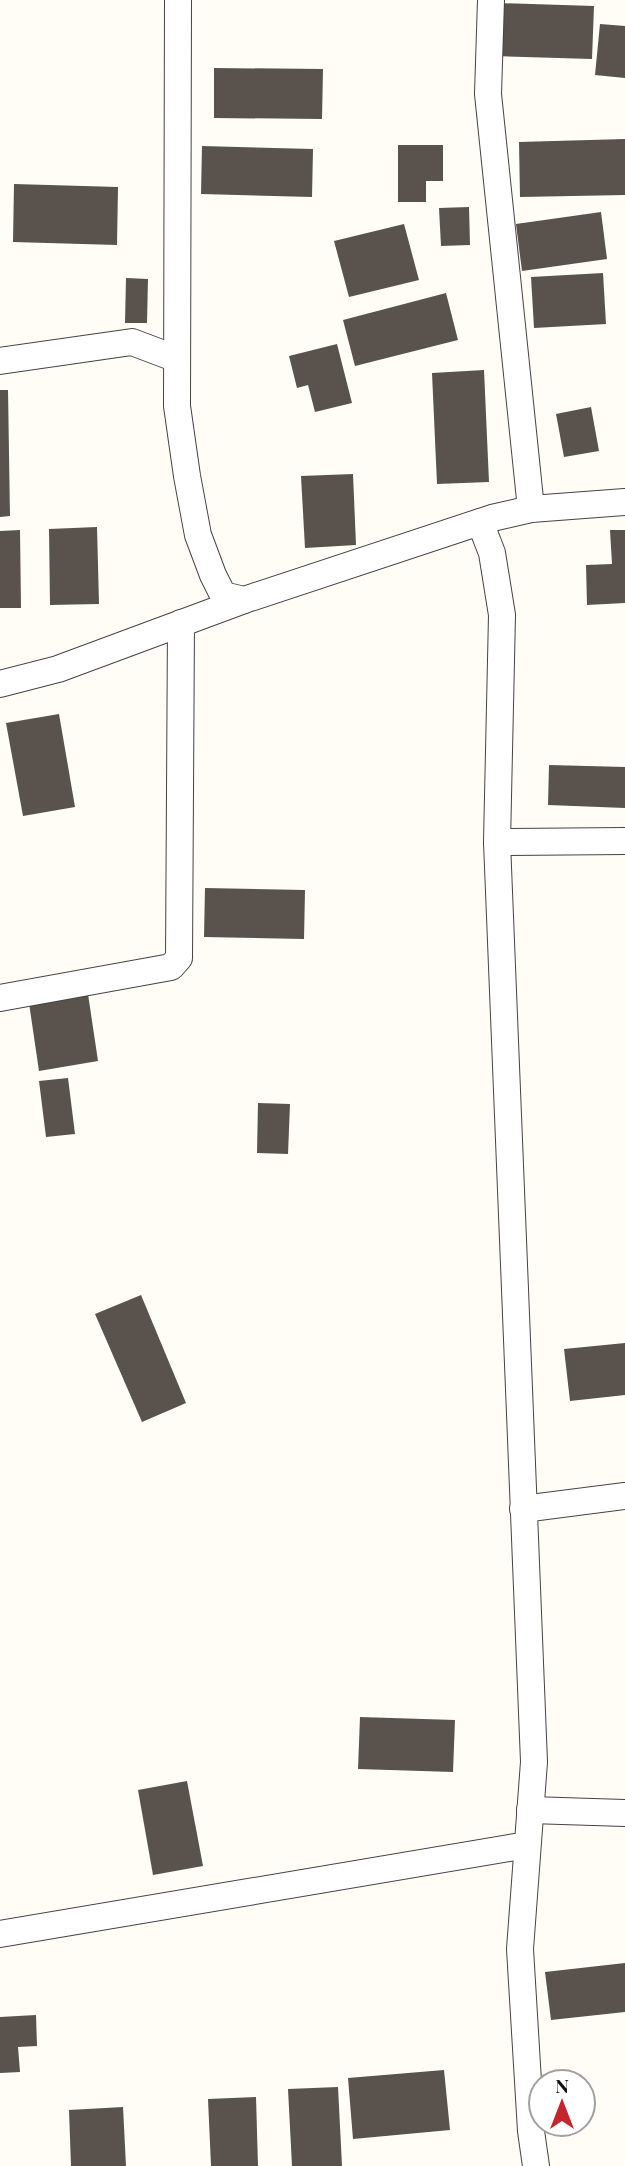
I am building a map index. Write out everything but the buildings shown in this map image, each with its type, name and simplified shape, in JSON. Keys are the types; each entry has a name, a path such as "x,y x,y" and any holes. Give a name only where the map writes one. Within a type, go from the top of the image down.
{"street":[{"path":"178,0 177,406 198,535 223,595 244,600"},
{"path":"491,0 488,94 531,509"},
{"path":"0,361 132,342 177,359"},
{"path":"0,684 58,669 244,600 480,522 531,509 625,502"},
{"path":"480,522 492,553 502,615 497,842 534,1762 520,1949 531,2131 537,2166"},
{"path":"0,998 171,967 179,958 181,623"},
{"path":"497,842 625,841"},
{"path":"523,1509 625,1496"},
{"path":"530,1810 625,1813"},
{"path":"0,1934 527,1845"}]}
